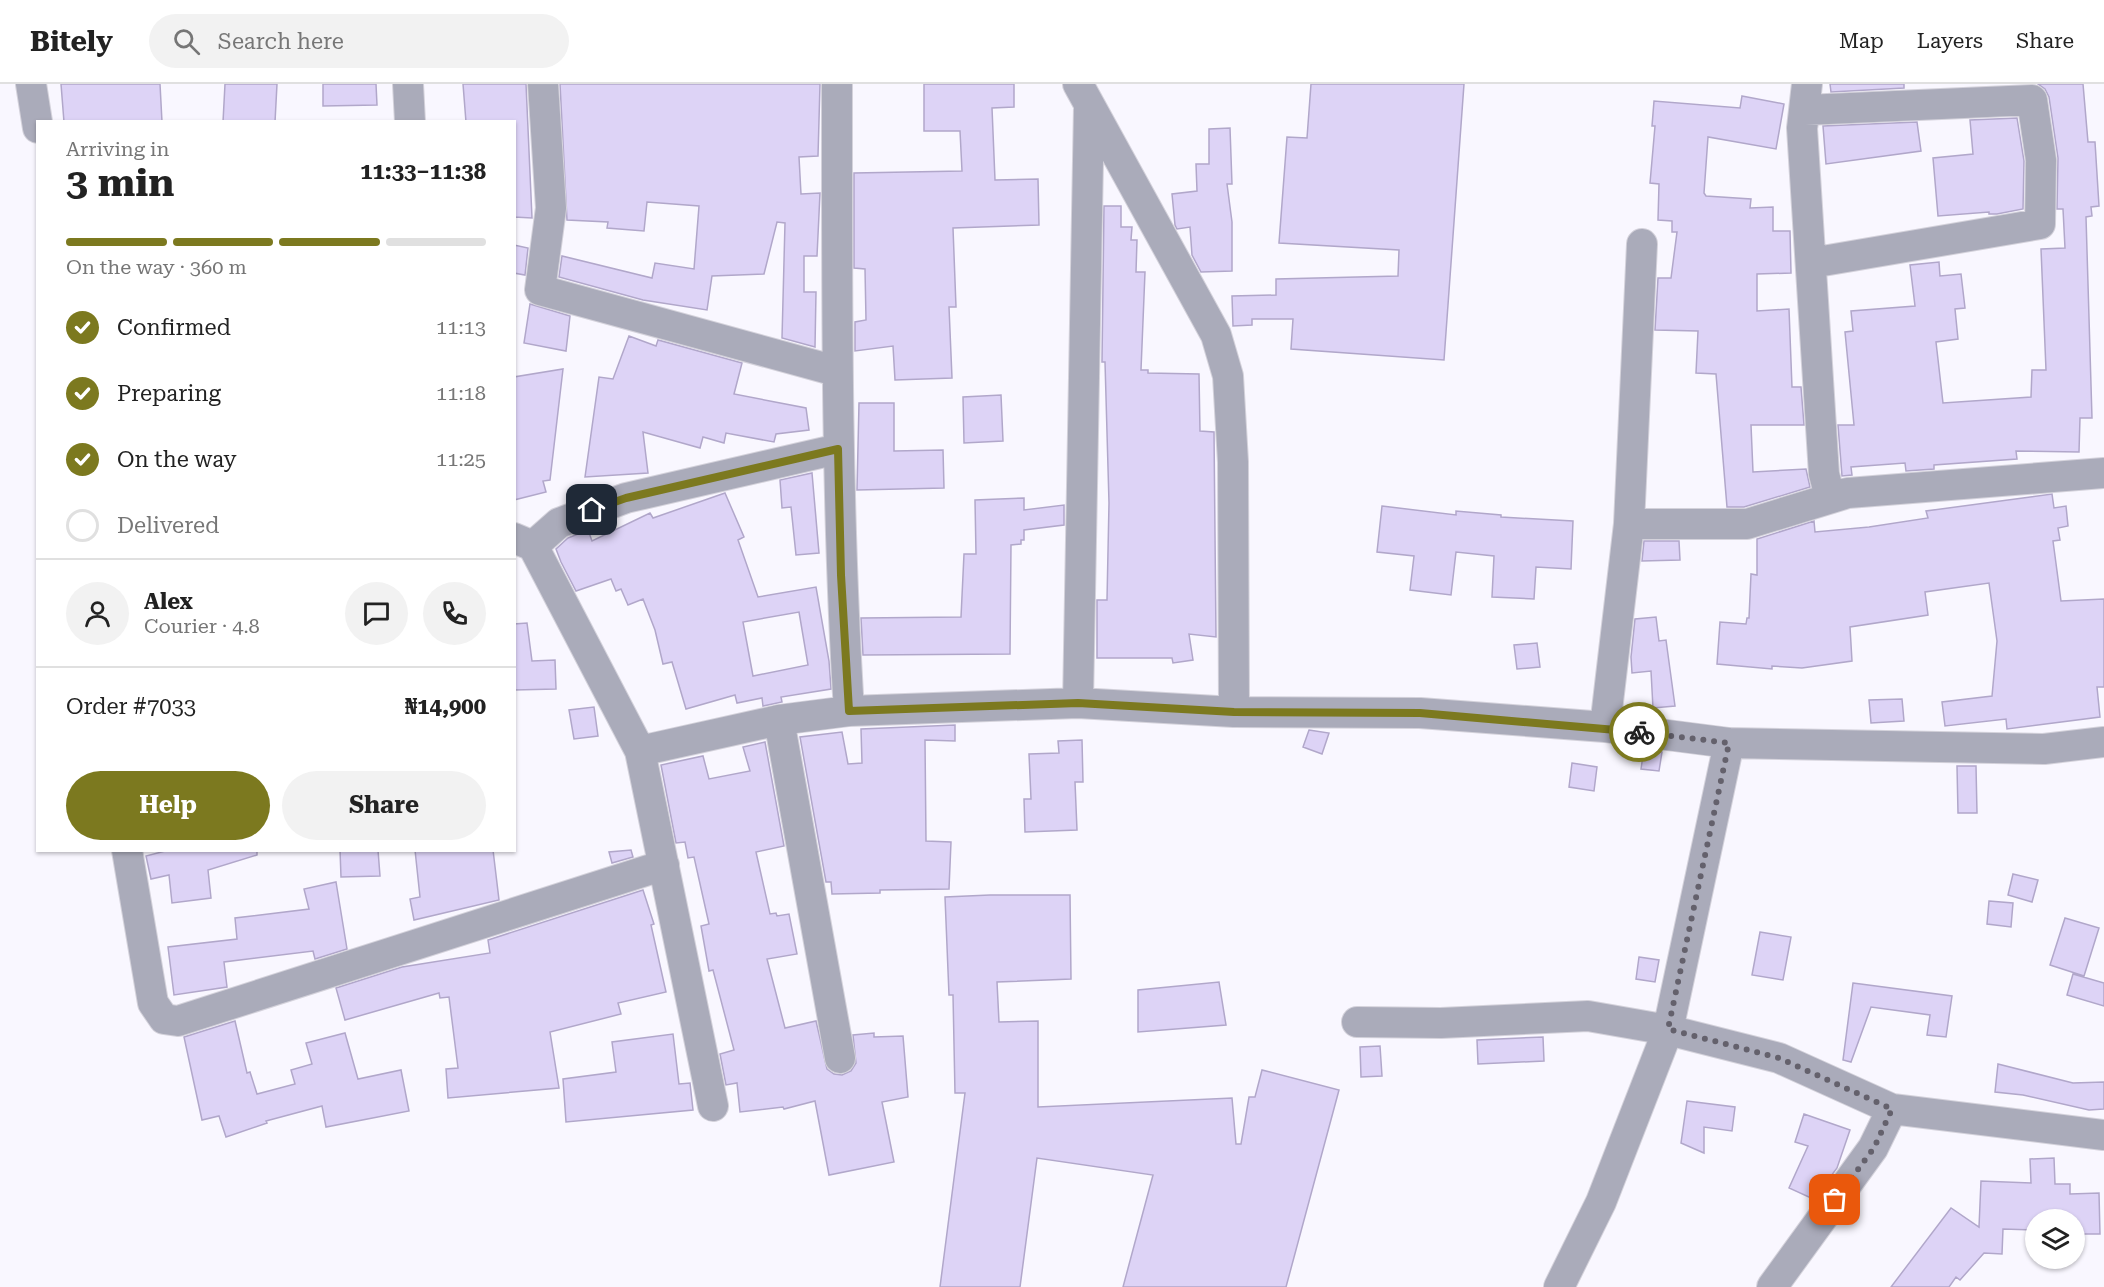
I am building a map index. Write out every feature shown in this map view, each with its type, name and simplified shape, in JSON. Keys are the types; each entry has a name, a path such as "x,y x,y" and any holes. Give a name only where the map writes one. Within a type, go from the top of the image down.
{"street":[{"path":"31,84 37,120"},
{"path":"408,84 410,120"},
{"path":"543,84 551,208 540,290 837,371"},
{"path":"837,84 838,449 841,575 849,711"},
{"path":"1807,84 1802,128 1824,474 1830,497 1848,493 2104,473"},
{"path":"1078,703 1084,94"},
{"path":"1084,94 1216,335 1227,376 1233,462 1234,712"},
{"path":"1802,128 1805,110 2031,100 2041,160 2040,224 1811,263"},
{"path":"1605,727 1629,524 1642,244"},
{"path":"712,1106 640,751 524,542 559,523 626,498 838,449"},
{"path":"1629,524 1747,524 1848,493"},
{"path":"640,751 779,720 849,711 1078,703 1234,712 1420,713 1605,727 1729,743 2044,749 2104,742"},
{"path":"779,720 840,1059"},
{"path":"1559,1287 1601,1202 1668,1029 1729,743"},
{"path":"127,852 153,1003 164,1019 178,1021 663,865"},
{"path":"1357,1022 1441,1023 1588,1016 1668,1029 1779,1058 1892,1109 2104,1135"},
{"path":"1772,1287 1874,1148 1892,1109"}],"building":[{"path":"61,84 160,84 162,120 64,120"},
{"path":"225,84 277,84 275,120 223,120"},
{"path":"323,84 376,84 377,105 323,106"},
{"path":"463,84 526,84 532,218 516,217 516,120 466,120"},
{"path":"560,84 820,84 818,156 799,157 801,194 820,193 817,256 804,256 804,292 816,292 815,347 782,338 785,223 777,222 764,274 712,276 707,310 643,300 559,277 562,256 652,278 655,263 694,269 699,206 647,202 644,231 607,228 608,222 567,220"},
{"path":"924,84 1014,84 1014,107 992,108 995,180 1038,179 1039,225 953,228 956,307 949,307 952,378 895,380 893,346 855,351 855,322 866,320 865,269 854,268 854,173 962,171 960,131 924,131"},
{"path":"1311,84 1464,84 1444,360 1291,349 1293,319 1252,319 1252,325 1233,326 1232,296 1276,295 1276,279 1398,276 1399,250 1279,243 1287,137 1307,138"},
{"path":"1830,84 1904,84 1904,88 1831,92"},
{"path":"2038,84 2083,84 2088,142 2095,142 2099,206 2091,207 2092,216 2086,217 2092,418 2080,418 2079,452 2016,451 2017,459 1934,465 1934,469 1906,471 1905,463 1851,467 1852,475 1842,476 1838,425 1854,425 1845,332 1853,331 1851,311 1915,306 1910,265 1939,262 1940,276 1961,274 1965,308 1955,309 1958,339 1936,342 1943,403 2031,397 2032,370 2046,370 2041,249 2065,248 2063,209 2057,209 2058,158 2049,97 2045,89"},
{"path":"1742,96 1784,104 1776,149 1708,137 1704,193 1706,196 1751,199 1750,208 1773,207 1773,231 1790,231 1791,273 1757,274 1757,311 1789,309 1792,387 1801,387 1804,425 1751,425 1753,472 1806,469 1810,487 1744,507 1727,507 1716,374 1696,373 1698,331 1655,330 1658,278 1671,278 1677,232 1672,232 1672,221 1658,220 1659,184 1650,183 1655,126 1652,126 1654,101 1740,108"},
{"path":"2017,118 2024,161 2023,209 1997,214 1989,214 1989,212 1938,216 1933,158 1973,154 1970,120"},
{"path":"1917,122 1921,151 1826,164 1823,126"},
{"path":"1230,128 1232,184 1227,184 1232,222 1232,271 1201,272 1192,255 1190,227 1177,229 1175,225 1172,194 1197,191 1196,164 1209,164 1209,129"},
{"path":"1104,206 1121,206 1121,227 1132,227 1131,240 1137,240 1136,272 1145,272 1141,370 1148,370 1148,373 1199,374 1200,431 1214,432 1216,637 1189,634 1193,660 1173,663 1172,658 1097,658 1097,600 1107,600 1109,503 1105,362 1102,362"},
{"path":"516,245 528,248 525,275 516,273"},
{"path":"530,304 570,316 566,351 524,343"},
{"path":"629,336 656,346 658,340 742,363 734,394 806,408 809,430 776,434 774,442 726,433 724,443 703,437 700,448 643,432 648,473 585,477 599,377 613,379"},
{"path":"563,369 550,480 543,481 546,492 516,500 516,377"},
{"path":"1001,395 1003,441 964,443 963,397"},
{"path":"859,403 894,403 894,451 943,450 944,488 857,490"},
{"path":"812,473 819,553 796,555 791,507 782,508 780,480"},
{"path":"725,493 744,537 738,540 758,597 816,587 829,661 831,689 781,697 782,702 763,706 762,698 737,703 735,695 686,709 672,662 663,664 655,630 643,599 628,605 621,589 616,591 611,579 576,591 556,549 568,538 588,530 592,541 650,513 653,518","holes":["799,612 808,665 753,676 743,622"]},
{"path":"2052,494 2054,508 2066,506 2068,526 2058,528 2060,540 2053,541 2061,601 2104,599 2104,687 2097,687 2100,717 2007,729 2006,719 1945,726 1942,702 1992,696 1997,641 1989,583 1925,592 1928,615 1850,627 1852,661 1802,668 1772,666 1772,669 1717,664 1720,622 1746,624 1749,618 1751,574 1757,575 1757,539 1814,521 1815,532 1869,527 1928,518 1926,511"},
{"path":"1024,498 1024,510 1064,505 1064,525 1024,530 1024,540 1021,540 1021,544 1011,545 1010,654 863,655 861,618 961,617 964,554 976,554 975,500"},
{"path":"1382,506 1456,515 1456,511 1501,515 1501,517 1573,521 1571,569 1536,567 1534,599 1492,597 1494,556 1456,552 1451,595 1410,590 1414,556 1377,552"},
{"path":"1644,541 1679,541 1680,560 1642,561"},
{"path":"1656,617 1659,641 1666,640 1675,706 1653,708 1651,671 1632,673 1631,657 1635,619"},
{"path":"527,623 532,661 555,660 556,689 516,690 516,624"},
{"path":"1537,643 1540,667 1517,669 1514,645"},
{"path":"1902,699 1904,721 1871,723 1869,700"},
{"path":"594,707 598,736 574,739 569,710"},
{"path":"955,725 955,741 925,740 926,841 951,842 949,889 880,890 880,893 832,894 831,882 826,882 800,737 842,732 848,764 862,763 861,729"},
{"path":"1309,730 1329,733 1322,754 1303,747"},
{"path":"1082,740 1083,782 1075,782 1077,830 1025,832 1024,799 1031,799 1029,754 1059,753 1058,741"},
{"path":"765,742 784,846 756,852 770,914 776,913 777,916 789,914 797,954 767,959 785,1028 816,1021 827,1069 834,1074 842,1075 851,1071 856,1063 853,1035 874,1033 874,1037 903,1036 908,1097 882,1102 894,1162 829,1175 815,1101 784,1109 783,1107 740,1112 737,1083 726,1085 720,1054 734,1050 713,970 709,971 701,926 709,924 694,857 688,858 685,842 676,843 661,765 703,756 709,779 750,771 743,747"},
{"path":"1644,749 1662,752 1659,771 1641,769"},
{"path":"1572,763 1597,767 1594,791 1569,787"},
{"path":"1957,766 1976,766 1977,813 1958,813"},
{"path":"631,850 633,857 612,863 609,852"},
{"path":"161,852 257,852 257,855 208,870 211,898 172,903 169,875 151,879 146,856"},
{"path":"340,852 378,852 380,876 341,877"},
{"path":"415,852 493,852 499,900 414,920 410,899 420,897"},
{"path":"2013,874 2038,880 2032,902 2008,895"},
{"path":"336,882 347,949 315,959 313,951 224,962 227,987 174,995 168,947 237,939 235,918 309,909 304,889"},
{"path":"643,890 654,924 651,925 666,992 618,1003 621,1014 550,1032 559,1088 448,1098 446,1069 458,1068 449,997 440,998 439,993 345,1020 336,988 402,967 490,953 488,940"},
{"path":"1070,895 1071,979 997,982 999,1022 1038,1021 1038,1107 1232,1098 1236,1144 1241,1144 1249,1097 1255,1097 1262,1070 1339,1090 1286,1287 1123,1287 1153,1175 1037,1158 1020,1287 940,1287 965,1093 955,1093 953,995 949,995 945,897"},
{"path":"1989,901 2013,903 2011,927 1987,924"},
{"path":"2065,918 2099,928 2084,976 2050,965"},
{"path":"1760,932 1791,937 1783,980 1752,975"},
{"path":"1639,957 1659,960 1655,982 1636,979"},
{"path":"2073,974 2104,983 2104,1006 2067,995"},
{"path":"1219,982 1226,1025 1138,1032 1138,990"},
{"path":"1853,983 1952,996 1946,1037 1927,1035 1930,1015 1871,1007 1851,1062 1843,1060"},
{"path":"235,1021 247,1073 250,1072 257,1094 295,1084 291,1070 312,1064 306,1043 345,1033 358,1079 401,1070 409,1111 326,1127 322,1106 266,1121 267,1123 226,1137 219,1116 202,1120 184,1037"},
{"path":"673,1034 679,1084 690,1083 693,1110 566,1122 563,1079 616,1072 612,1042"},
{"path":"1543,1037 1544,1061 1478,1064 1477,1040"},
{"path":"1380,1046 1382,1076 1361,1077 1360,1047"},
{"path":"1998,1064 2073,1083 2104,1082 2104,1109 2089,1110 2023,1095 1995,1092"},
{"path":"1687,1101 1735,1107 1732,1131 1704,1127 1704,1153 1681,1143"},
{"path":"1804,1114 1850,1130 1837,1168 1828,1180 1820,1177 1811,1198 1789,1188 1808,1146 1795,1142"},
{"path":"2054,1158 2055,1184 2070,1184 2070,1194 2099,1193 2100,1234 2085,1234 2085,1209 2025,1209 2025,1230 2003,1229 2002,1254 1984,1253 1960,1280 1956,1277 1949,1287 1891,1287 1951,1208 1979,1227 1981,1181 2031,1183 2030,1159"}],"way so far":[{"path":"1639,732 1729,743 1668,1029 1779,1058 1892,1109 1874,1148 1835,1200"}],"route":[{"path":"592,510 626,498 838,449 841,575 849,711 1078,703 1234,712 1420,713 1605,727 1639,732"}]}
